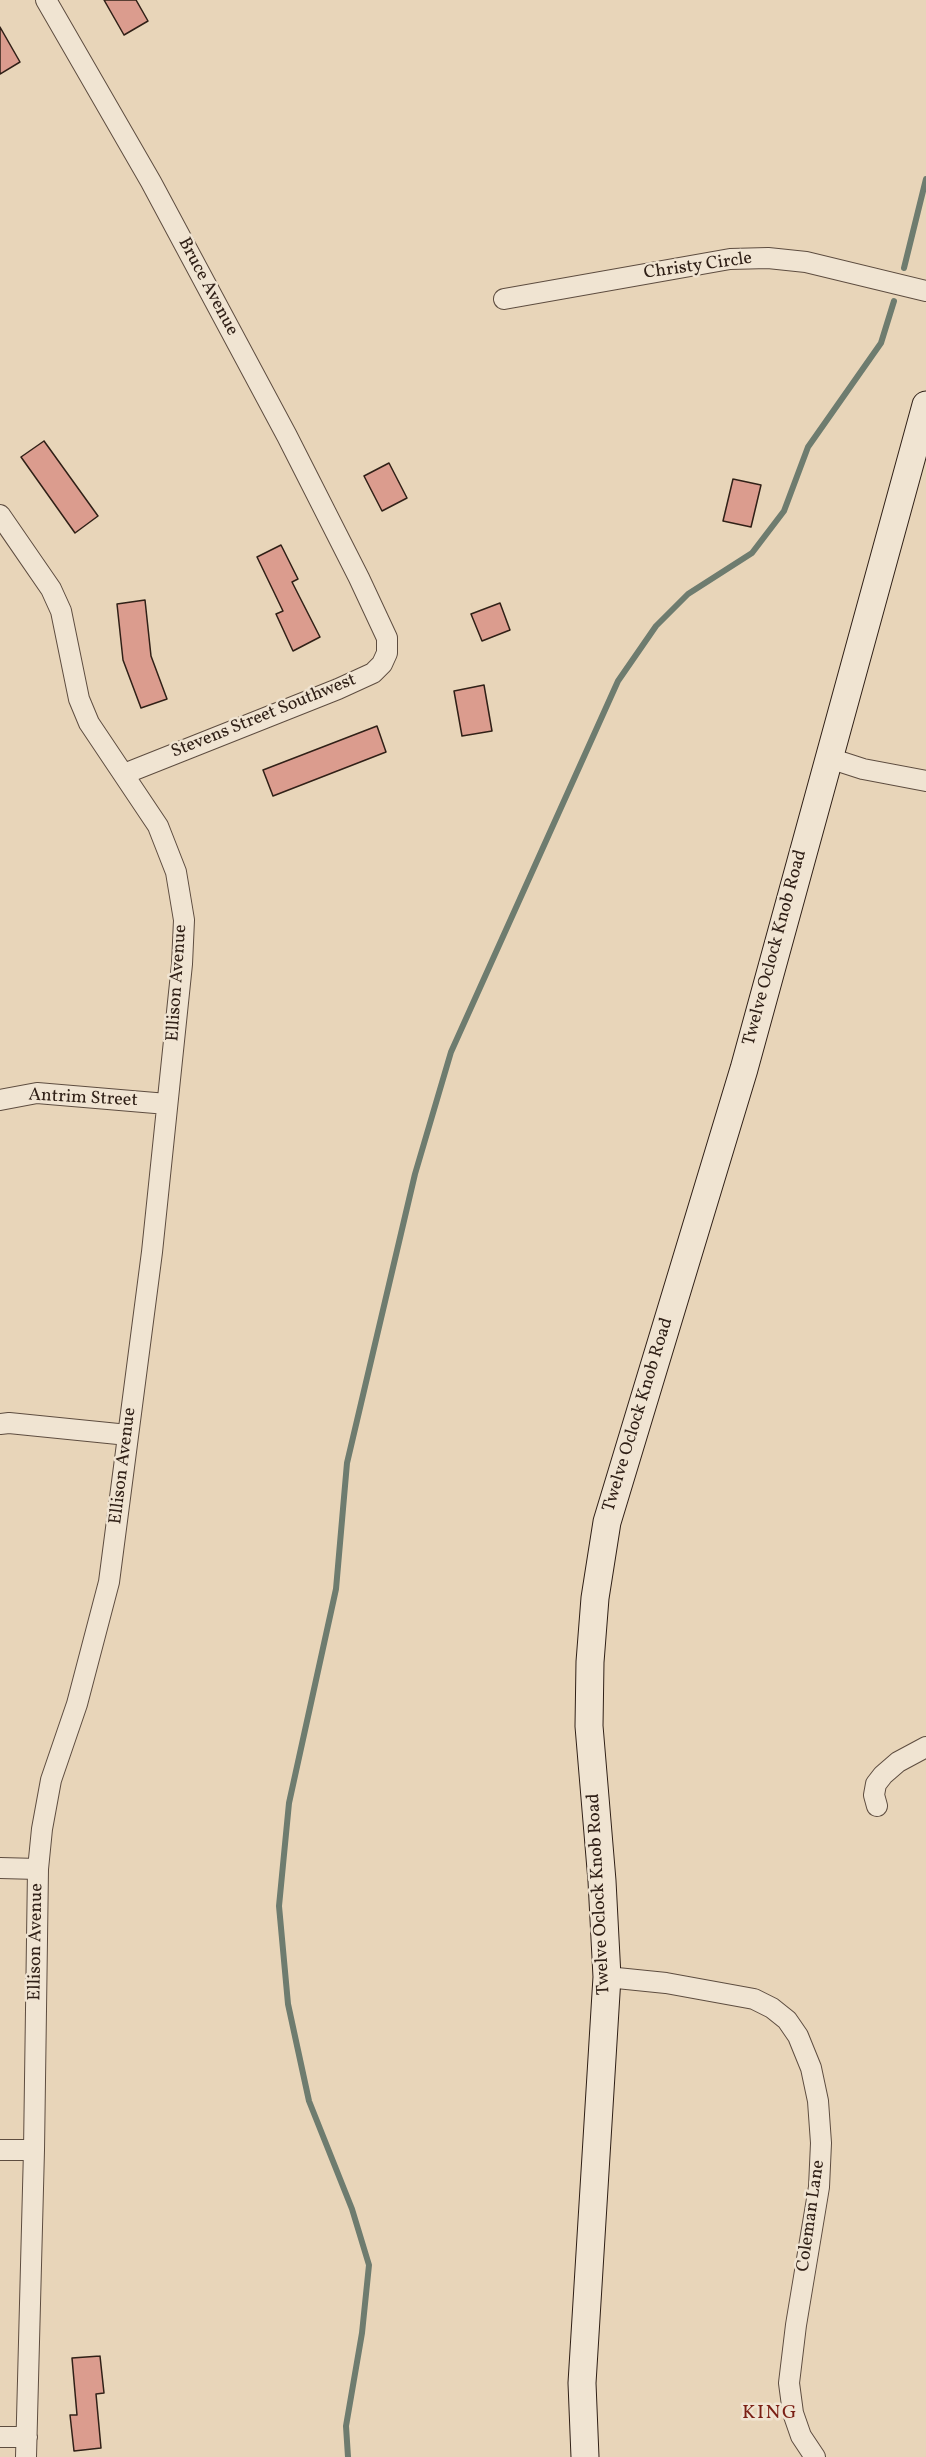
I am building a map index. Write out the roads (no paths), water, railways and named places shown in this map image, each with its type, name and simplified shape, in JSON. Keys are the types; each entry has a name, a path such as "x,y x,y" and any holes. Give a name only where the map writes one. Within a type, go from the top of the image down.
{"street":[{"name":"Bruce Avenue","path":"46,0 156,192 287,436 359,578"},
{"name":"Christy Circle","path":"504,299 730,259 768,258 806,262 926,291"},
{"name":"Twelve Oclock Knob Road","path":"585,2457 582,2383 607,1977 589,1715 590,1662 595,1598 607,1522 744,1069 926,405"},
{"name":"Ellison Avenue","path":"0,515 51,589 61,611 79,699 89,723 158,826 171,856 180,888 184,920 183,964 152,1252 109,1582 77,1704 51,1780 42,1829 38,1869 34,2150 26,2447"},
{"name":"Stevens Street Southwest","path":"124,774 373,673 382,664 387,653 387,638 359,578"},
{"path":"829,758 863,769 926,782"},
{"name":"Antrim Street","path":"0,1100 37,1093 167,1104"},
{"path":"0,1424 128,1435"},
{"path":"877,1806 874,1795 876,1784 883,1775 898,1762 926,1747"},
{"path":"0,1868 38,1869"},
{"name":"Coleman Lane","path":"607,1977 666,1983 754,1999 772,2008 787,2020 798,2036 811,2068 818,2101 821,2143 819,2187 796,2325 789,2384 793,2413 801,2436 814,2457"},
{"path":"0,2150 34,2150"},
{"path":"0,2437 26,2447"}],"waterway":[{"path":"904,268 926,179"},
{"path":"348,2457 346,2426 362,2333 369,2265 352,2209 309,2101 288,2004 279,1906 289,1803 336,1589 347,1463 415,1174 451,1052 618,681 656,626 688,594 752,553 784,511 808,447 881,343 894,301"}],"district":[{"name":"KING","path":"770,2414"}]}
